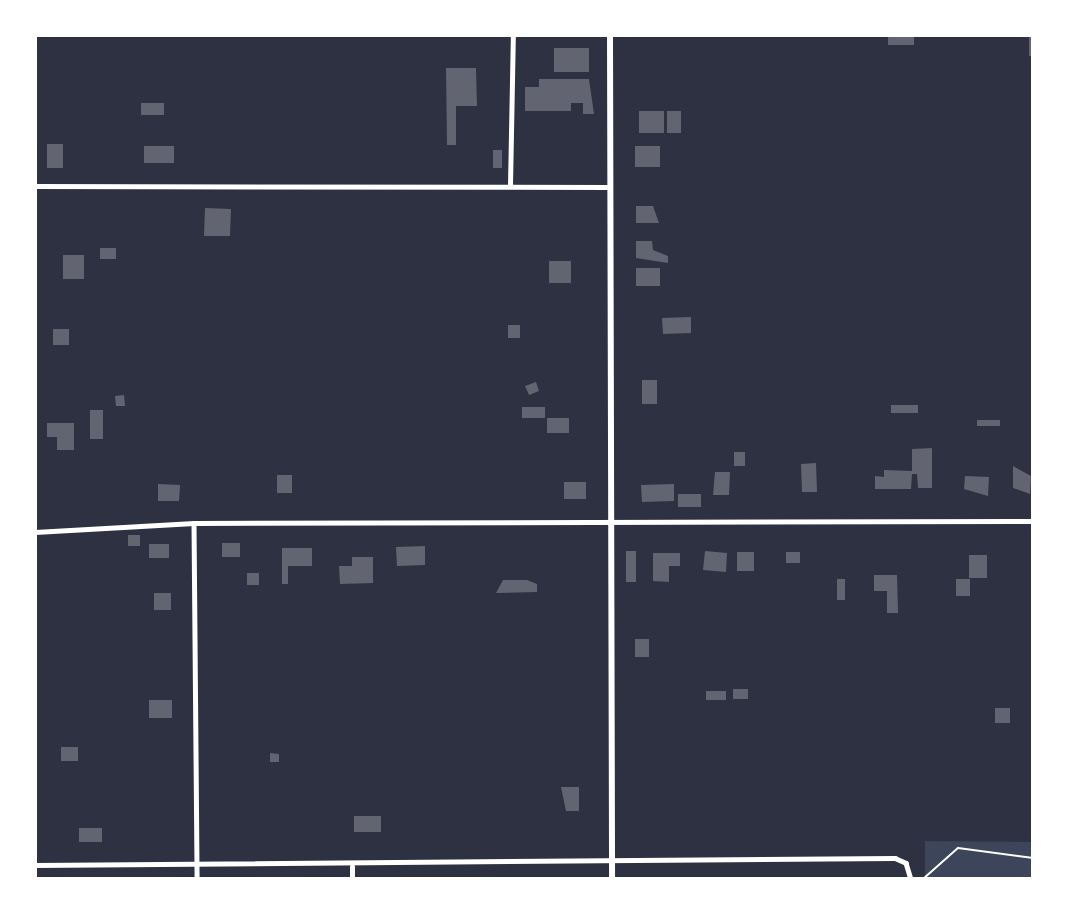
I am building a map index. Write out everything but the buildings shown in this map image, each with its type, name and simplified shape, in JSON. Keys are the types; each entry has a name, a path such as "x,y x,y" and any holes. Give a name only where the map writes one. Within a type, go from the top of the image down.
{"street":[{"path":"510,185 513,35"},
{"path":"610,35 612,879"},
{"path":"35,187 610,187"},
{"path":"35,532 194,523 1033,521"},
{"path":"194,523 197,879"},
{"path":"35,865 352,867 895,858 906,863 911,879"},
{"path":"352,867 352,879"}],"path":[{"path":"923,879 958,848 1033,858"}],"shaded area":[{"path":"925,841 1033,842 1033,879 925,879"}]}
